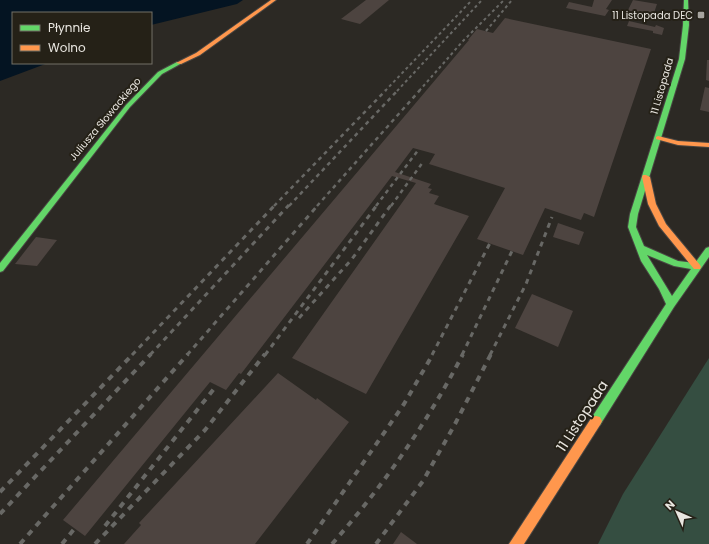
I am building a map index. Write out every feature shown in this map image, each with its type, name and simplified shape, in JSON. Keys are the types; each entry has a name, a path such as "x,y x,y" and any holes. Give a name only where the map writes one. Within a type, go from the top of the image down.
{"main road":[{"name":"Juliusza Słowackiego","path":"0,269 128,106 160,73 198,54 274,0"},
{"name":"11 Listopada","path":"671,304 663,287 645,261 642,249 632,227 634,214 682,59 686,25 686,0"},
{"path":"658,138 678,143 709,145"},
{"name":"11 Listopada","path":"516,544 671,304 697,267 663,226 652,204 646,177"},
{"path":"642,249 677,264 697,267 709,250"}],"green space":[{"path":"709,358 709,544 598,544 623,494"}],"water":[{"path":"0,0 243,0 237,4 152,25 152,12 12,12 12,64 45,64 0,81"}],"building":[{"path":"366,0 389,0 360,24 341,19"},
{"path":"594,0 612,0 606,9 609,10 605,16 566,8 569,2 592,7"},
{"path":"633,0 657,4 653,16 644,15 643,17 627,12"},
{"path":"505,18 651,49 594,217 584,213 581,220 545,208 523,255 477,239 505,188 429,164 435,154 413,148 395,172 431,184 428,188 432,189 429,193 439,196 434,204 469,216 366,394 292,358 416,183 392,176 241,374 239,373 226,390 210,382 85,536 63,520 477,29 493,33"},
{"path":"629,21 655,27 656,25 664,28 662,35 653,33 653,31 627,26"},
{"path":"707,60 709,60 709,81 706,80"},
{"path":"705,87 709,88 709,112 700,110"},
{"path":"558,223 584,232 579,245 553,237"},
{"path":"36,237 57,240 37,266 15,264"},
{"path":"532,294 573,311 558,347 515,328"},
{"path":"278,373 316,400 317,398 349,422 255,544 124,544 141,525 139,523"},
{"path":"401,532 417,544 393,544"}],"railway":[{"path":"385,91 472,0"},
{"path":"397,91 482,0"},
{"path":"419,91 463,41 504,0"},
{"path":"486,31 512,0"},
{"path":"274,206 386,90"},
{"path":"289,206 398,90"},
{"path":"317,206 420,90"},
{"path":"376,206 419,149"},
{"path":"391,206 423,162"},
{"path":"132,355 275,205"},
{"path":"150,355 289,205"},
{"path":"187,355 318,205"},
{"path":"265,355 377,205"},
{"path":"299,318 352,259 391,205"},
{"path":"490,355 526,284 552,217"},
{"path":"432,355 490,243"},
{"path":"462,355 512,251"},
{"path":"0,492 133,354"},
{"path":"0,514 151,354"},
{"path":"20,544 188,354"},
{"path":"95,544 205,430 265,354"},
{"path":"307,544 404,404 433,354"},
{"path":"332,544 351,522 404,453 435,404 463,354"},
{"path":"376,544 423,481 455,424 491,354"},
{"path":"105,526 217,385"},
{"path":"62,544 75,528"}],"traffic: fast":[{"path":"671,304 663,287 645,261 632,227 634,214 682,59 686,25 686,0"},
{"path":"0,269 128,106 160,73 179,63"},
{"path":"642,249 677,264 697,267"},
{"path":"596,421 671,304 709,250"}],"traffic: slow":[{"path":"179,63 198,54 274,0"},
{"path":"658,138 678,143 709,145"},
{"path":"646,177 652,204 663,226 697,267"},
{"path":"516,544 596,421"}],"place":[{"name":"11 Listopada DEC","path":"701,15"}]}
